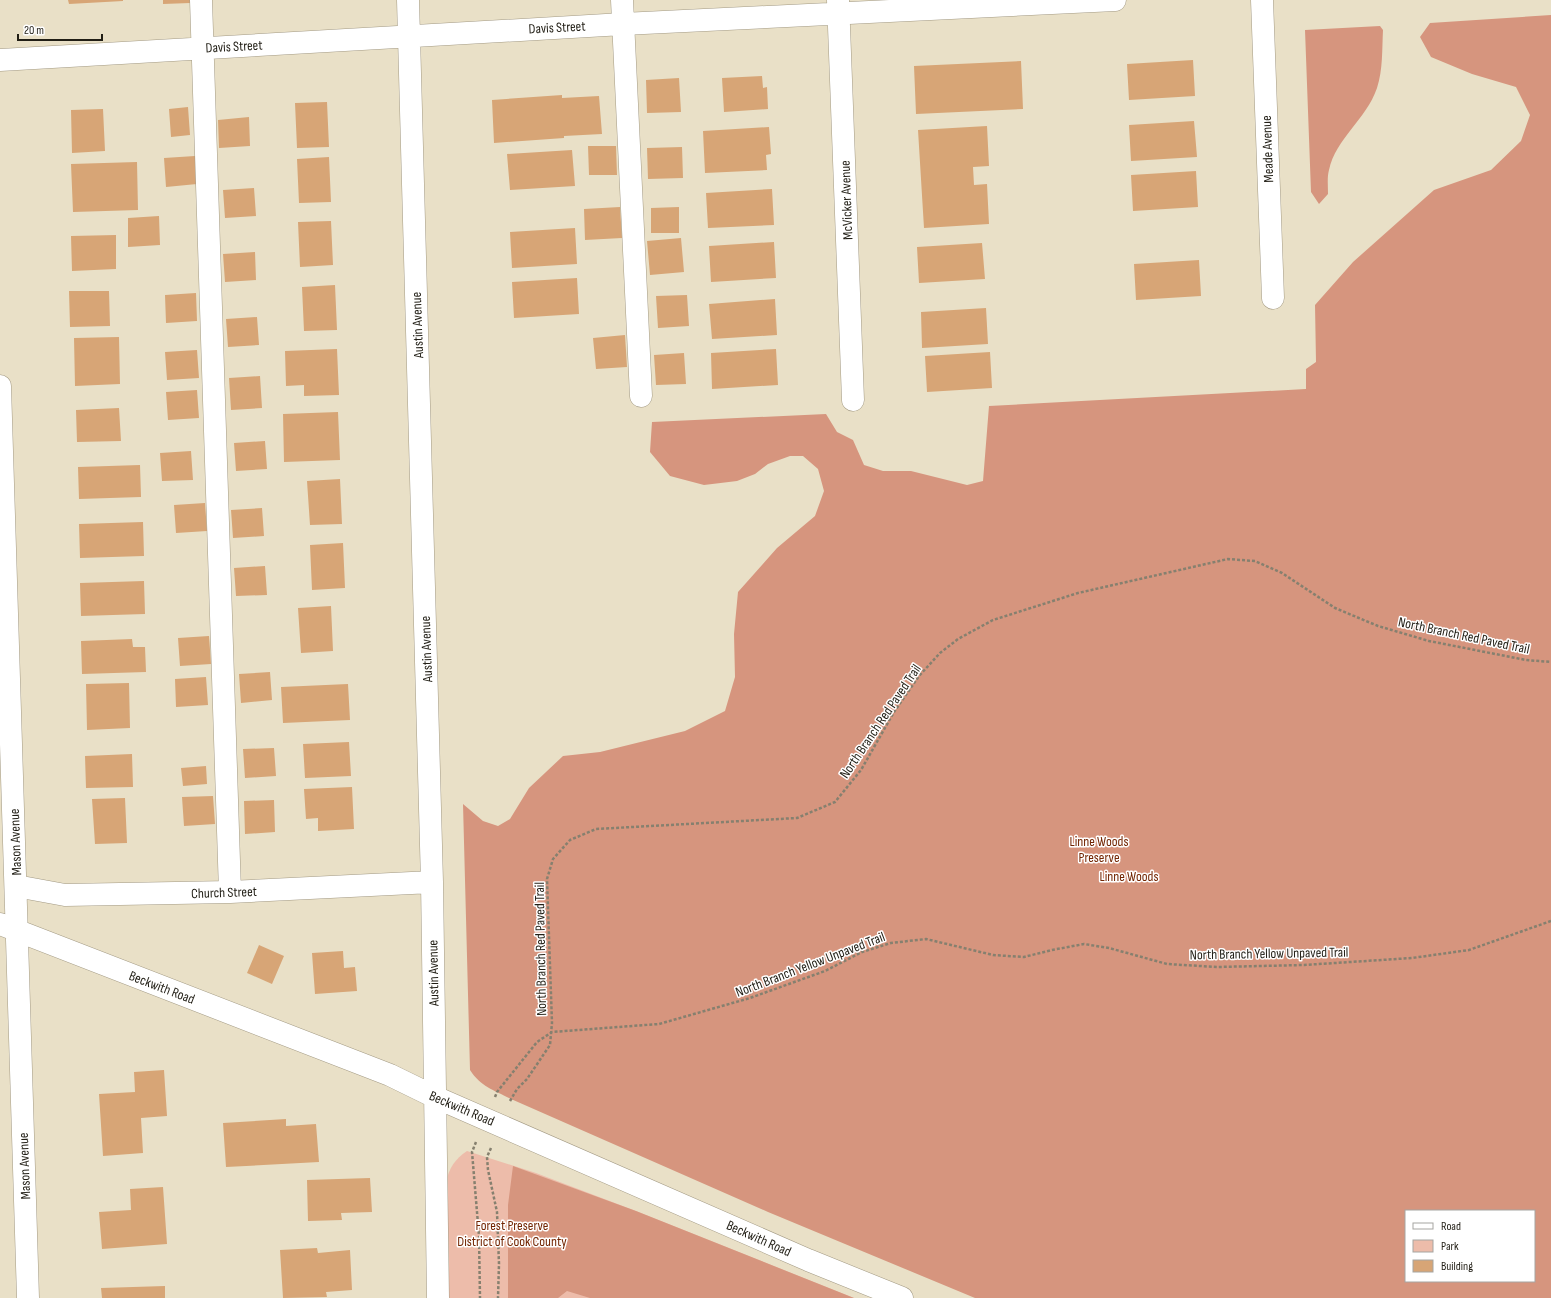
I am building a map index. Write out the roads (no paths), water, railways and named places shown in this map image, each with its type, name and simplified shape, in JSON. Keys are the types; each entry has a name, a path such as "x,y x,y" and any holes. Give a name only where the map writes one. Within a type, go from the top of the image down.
{"street":[{"path":"201,0 230,892"},
{"name":"Austin Avenue","path":"408,0 432,882 438,1298"},
{"path":"622,0 640,396"},
{"name":"Davis Street","path":"0,60 623,24 838,7 1115,0"},
{"name":"Meade Avenue","path":"1262,0 1273,298"},
{"name":"McVicker Avenue","path":"838,7 853,400"},
{"name":"Mason Avenue","path":"0,386 16,886 9,928 28,1298"},
{"name":"Church Street","path":"16,886 65,894 230,892 432,882"},
{"name":"Beckwith Road","path":"9,928 390,1075 435,1097 808,1260 902,1298"}],"park label":[{"name":"Linne Woods Preserve","path":"1099,850"},
{"name":"Linne Woods","path":"1129,876"},
{"name":"Forest Preserve District of Cook County","path":"512,1234"}]}
